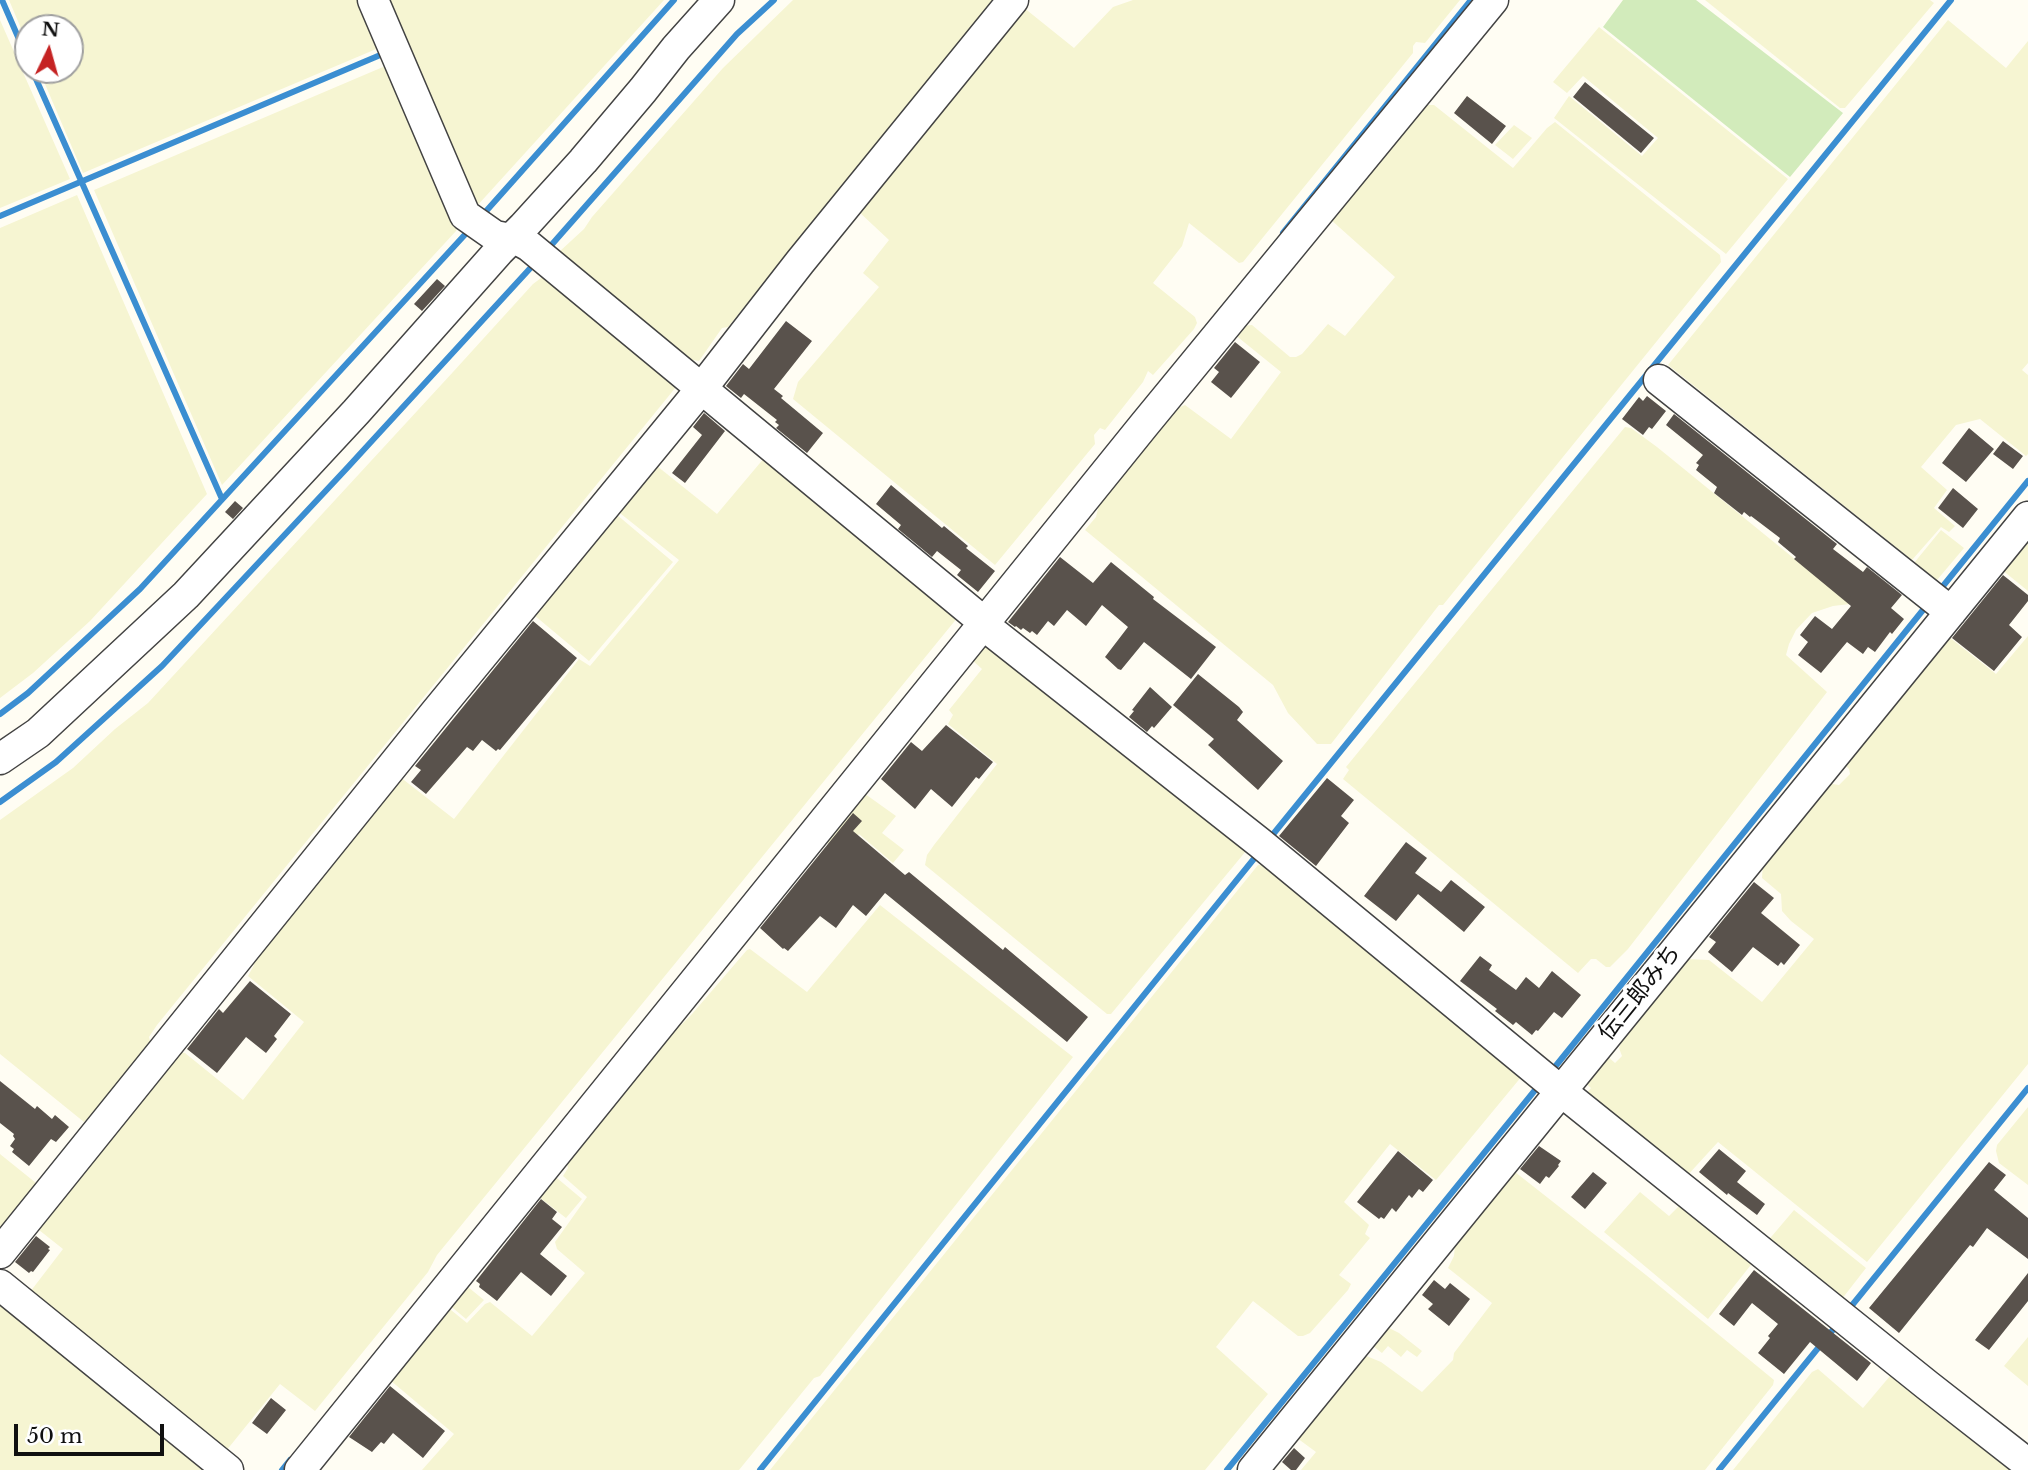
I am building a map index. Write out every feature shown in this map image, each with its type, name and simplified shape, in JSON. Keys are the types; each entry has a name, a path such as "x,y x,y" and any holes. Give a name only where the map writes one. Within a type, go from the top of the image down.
{"street":[{"path":"373,0 465,215 495,236 531,250 702,388 995,634 1260,843 1551,1083 2028,1464"},
{"path":"0,760 38,733 186,595 356,412 531,250 583,161 719,0"},
{"path":"0,1253 1013,0"},
{"path":"300,1470 978,617 1493,0"},
{"path":"1659,380 1939,603"},
{"name":"伝三郎みち","path":"1253,1470 1551,1083 1939,603 2028,517"},
{"path":"0,1285 228,1470"}],"green space":[{"path":"9,0 360,0 381,47 83,173 45,84 84,84 84,14 15,14"},
{"path":"385,0 664,0 476,207"},
{"path":"793,0 993,0 728,327 722,328 699,361 693,360 688,365 557,257 723,68"},
{"path":"1133,0 1460,0 1425,43 1416,42 1413,53 1243,262 1239,263 1189,223 1182,246 1153,283 1195,317 1197,323 1194,329 1153,375 1148,371 1143,382 1105,430 1100,428 1094,435 1095,444 995,565 793,399 798,382 879,287 863,273 889,240 858,211 992,51 993,44 1023,7 1074,48 1113,7"},
{"path":"1623,0 1696,0 1843,113 1790,177 1603,27"},
{"path":"1705,0 1930,0 1934,3 1845,108 1840,108"},
{"path":"0,20 14,52 14,84 28,84 70,179 0,208"},
{"path":"1948,20 2006,68 2028,41 2028,363 2022,370 2028,375 2028,454 2026,456 1980,419 1956,425 1921,467 1947,490 1934,508 1955,526 1949,532 1941,527 1912,560 1668,365"},
{"path":"1599,27 1788,179 1726,254 1554,118 1569,96 1642,156 1658,138 1583,76 1567,93 1553,82"},
{"path":"390,64 459,223 456,231 222,485 94,190"},
{"path":"1419,105 1434,105 1513,168 1555,122 1720,255 1721,262 1443,605 1439,605 1331,744 1317,744 1288,713 1273,685 1085,530 1096,517 1100,500 1171,411 1185,405 1231,439 1281,372 1234,334 1241,326 1252,325 1290,357 1296,357 1302,354 1328,324 1345,336 1395,277 1330,219"},
{"path":"1514,125 1532,138 1513,159 1495,145"},
{"path":"77,195 207,494 90,621 33,673 0,698 0,228"},
{"path":"550,277 676,387 157,1025 149,1037 150,1041 100,1106 84,1122 0,1054 0,820 73,768 148,703 533,284 541,278"},
{"path":"1625,427 1631,428 1657,447 1850,604 1812,613 1796,630 1786,655 1827,692 1628,949 1610,967 1591,959 1578,973 1343,779 1349,770 1346,767"},
{"path":"765,457 958,617 437,1255 428,1272 315,1411 280,1384 226,1451 30,1292 63,1249 39,1230 44,1223 39,1218 178,1052 185,1053 243,1100 304,1022 248,976 254,965 248,960 395,773 454,819 579,659 590,666 679,560 616,510 652,462 717,514"},
{"path":"610,509 673,562 589,661 528,610"},
{"path":"1941,530 1964,548 1937,580 1924,583 1897,561 1903,555 1914,563"},
{"path":"2028,535 2028,591 2001,569"},
{"path":"2028,636 2028,1064 1867,1262 1718,1142 1686,1177 1583,1097 1591,1088 1584,1082 1606,1055 1615,1063 1622,1056 1619,1048 1623,1038 1686,959 1709,960 1762,1002 1814,939 1782,911 1781,894 1762,878 1763,864 1826,783 1839,785 1850,774 1843,763 1949,637 1996,674"},
{"path":"990,643 1246,851 1111,1014 1107,1014 925,865 927,855 934,845 997,764 948,724 953,715 949,710 982,669 971,659 984,644"},
{"path":"861,791 896,816 882,833 904,850 893,863 859,834 841,855 822,839"},
{"path":"1258,865 1271,865 1522,1076 1436,1180 1390,1144 1344,1202 1369,1225 1365,1234 1370,1238 1339,1275 1351,1284 1348,1290 1310,1333 1298,1336 1253,1301 1216,1347 1268,1394 1205,1470 770,1470"},
{"path":"880,905 1073,1057 820,1376 814,1378 739,1470 422,1470 454,1434 390,1380 442,1309 451,1310 467,1323 490,1302 532,1336 585,1273 557,1249 555,1242 587,1197 563,1176 568,1168 565,1157 673,1025 681,1025 692,1014 747,950 750,949 807,992"},
{"path":"2028,1107 2028,1185 1999,1163 1996,1151 1997,1145"},
{"path":"0,1154 36,1183 0,1228"},
{"path":"1515,1172 1774,1380 1773,1385 1705,1470 1301,1470 1316,1452 1297,1438 1364,1355 1381,1362 1422,1392 1453,1360 1454,1353 1492,1303 1448,1268 1454,1256 1455,1245"},
{"path":"551,1173 582,1199 566,1218 539,1197"},
{"path":"1640,1192 1669,1216 1681,1204 1754,1261 1708,1319 1604,1232"},
{"path":"1794,1210 1866,1268 1838,1304 1766,1243"},
{"path":"463,1283 484,1300 466,1319 447,1303"},
{"path":"0,1297 213,1470 0,1470"},
{"path":"1387,1327 1422,1351 1417,1357 1407,1350 1401,1357 1388,1346 1382,1353 1373,1346"},
{"path":"2028,1337 2028,1386 2004,1366"},
{"path":"1818,1369 1863,1408 1890,1376 1897,1379 2019,1470 1733,1470 1812,1372"}],"building":[{"path":"1585,82 1654,138 1641,153 1573,97"},
{"path":"1467,96 1506,126 1492,144 1454,113"},
{"path":"437,279 445,286 422,311 414,304"},
{"path":"786,321 812,341 774,389 823,433 807,453 776,428 779,425 775,422 777,420 744,394 741,398 726,386 743,364 749,369"},
{"path":"1235,342 1260,362 1231,398 1211,382 1219,372 1214,368"},
{"path":"1647,396 1666,411 1652,429 1649,427 1643,435 1622,419 1639,397 1643,401"},
{"path":"704,413 725,431 685,483 672,473 702,435 693,427"},
{"path":"1674,414 1837,544 1833,549 1863,572 1867,567 1902,595 1891,608 1904,619 1875,652 1868,647 1863,654 1847,642 1821,673 1798,655 1808,642 1800,635 1815,616 1832,629 1851,606 1794,559 1796,557 1778,542 1780,538 1751,516 1744,512 1742,515 1714,493 1717,487 1696,470 1699,465 1696,463 1703,455 1666,425"},
{"path":"1969,428 1994,449 1966,482 1942,463"},
{"path":"2003,441 2023,456 2013,469 1993,454"},
{"path":"891,485 942,528 944,526 995,571 978,592 957,575 961,570 937,551 932,557 898,529 901,525 876,504"},
{"path":"1953,488 1978,509 1963,528 1938,508"},
{"path":"235,501 243,508 233,519 225,512"},
{"path":"1060,557 1093,583 1111,562 1154,597 1153,599 1216,647 1191,679 1144,642 1121,670 1118,669 1105,657 1128,627 1102,605 1086,626 1067,610 1054,626 1048,621 1037,635 1008,622"},
{"path":"2003,575 2028,595 2028,601 2009,625 2022,637 1994,671 1952,638"},
{"path":"533,621 577,658 500,750 496,751 482,740 473,751 467,747 426,794 411,782 421,770 415,766"},
{"path":"1198,674 1239,707 1243,712 1237,720 1283,761 1258,790 1208,745 1214,739 1173,705"},
{"path":"1150,687 1172,707 1154,728 1152,726 1147,732 1129,717"},
{"path":"946,725 993,762 979,779 976,777 952,807 931,789 915,809 881,779 911,742 922,751"},
{"path":"1327,778 1354,800 1341,816 1349,823 1316,866 1279,836"},
{"path":"853,813 862,821 853,831 905,875 909,872 1003,950 1005,947 1088,1017 1067,1042 885,893 866,916 853,905 836,928 820,916 788,951 760,928"},
{"path":"1406,842 1427,858 1415,873 1441,892 1451,880 1485,907 1464,932 1418,894 1396,921 1364,896"},
{"path":"1754,882 1774,898 1761,913 1800,945 1784,965 1781,962 1778,966 1753,947 1732,972 1708,952 1716,942 1709,937"},
{"path":"1480,956 1492,965 1489,970 1516,990 1526,977 1539,988 1552,971 1581,995 1562,1018 1554,1012 1532,1035 1516,1022 1513,1025 1460,981"},
{"path":"250,981 291,1014 274,1036 277,1039 266,1053 246,1037 217,1073 187,1049 219,1009 223,1013"},
{"path":"0,1081 35,1109 37,1106 52,1119 55,1115 69,1127 56,1142 51,1139 29,1166 12,1152 14,1149 10,1146 15,1139 14,1134 0,1123"},
{"path":"1539,1146 1561,1161 1549,1178 1546,1176 1540,1184 1520,1169"},
{"path":"1719,1149 1746,1171 1737,1182 1765,1204 1757,1215 1699,1172"},
{"path":"1398,1151 1433,1180 1423,1192 1419,1189 1412,1198 1409,1195 1396,1212 1392,1208 1384,1219 1379,1219 1357,1202"},
{"path":"1989,1162 2006,1175 1994,1190 2028,1218 2028,1259 1987,1228 1973,1247 1970,1245 1899,1333 1869,1308"},
{"path":"1593,1172 1607,1183 1585,1209 1571,1197"},
{"path":"541,1199 557,1212 552,1219 562,1227 540,1254 567,1276 551,1296 521,1272 497,1301 479,1287 480,1284 476,1281"},
{"path":"36,1236 50,1247 50,1250 33,1272 29,1273 15,1262"},
{"path":"1754,1270 1871,1363 1857,1381 1810,1342 1784,1374 1758,1353 1778,1324 1752,1303 1734,1326 1719,1314"},
{"path":"2028,1273 2028,1301 1989,1350 1975,1340"},
{"path":"1434,1280 1445,1289 1450,1283 1470,1299 1449,1326 1428,1309 1433,1304 1422,1295"},
{"path":"390,1386 445,1431 423,1458 393,1433 384,1444 381,1442 372,1452 349,1437"},
{"path":"271,1398 286,1410 267,1434 252,1423"},
{"path":"1294,1448 1305,1458 1296,1470 1291,1470 1282,1462"}],"waterway":[{"path":"2,0 14,28"},
{"path":"480,218 674,0"},
{"path":"547,250 737,34 774,0"},
{"path":"1283,233 1471,0"},
{"path":"1270,838 1951,0"},
{"path":"0,216 385,53"},
{"path":"38,84 222,499"},
{"path":"0,714 28,693 140,589 471,228"},
{"path":"0,802 56,762 162,666 535,263"},
{"path":"1939,591 2028,481"},
{"path":"1550,1073 1927,605"},
{"path":"760,1470 1257,855"},
{"path":"1227,1470 1540,1084"},
{"path":"1849,1309 2028,1088"},
{"path":"1719,1470 1836,1326"},
{"path":"282,1470 290,1460"}]}
